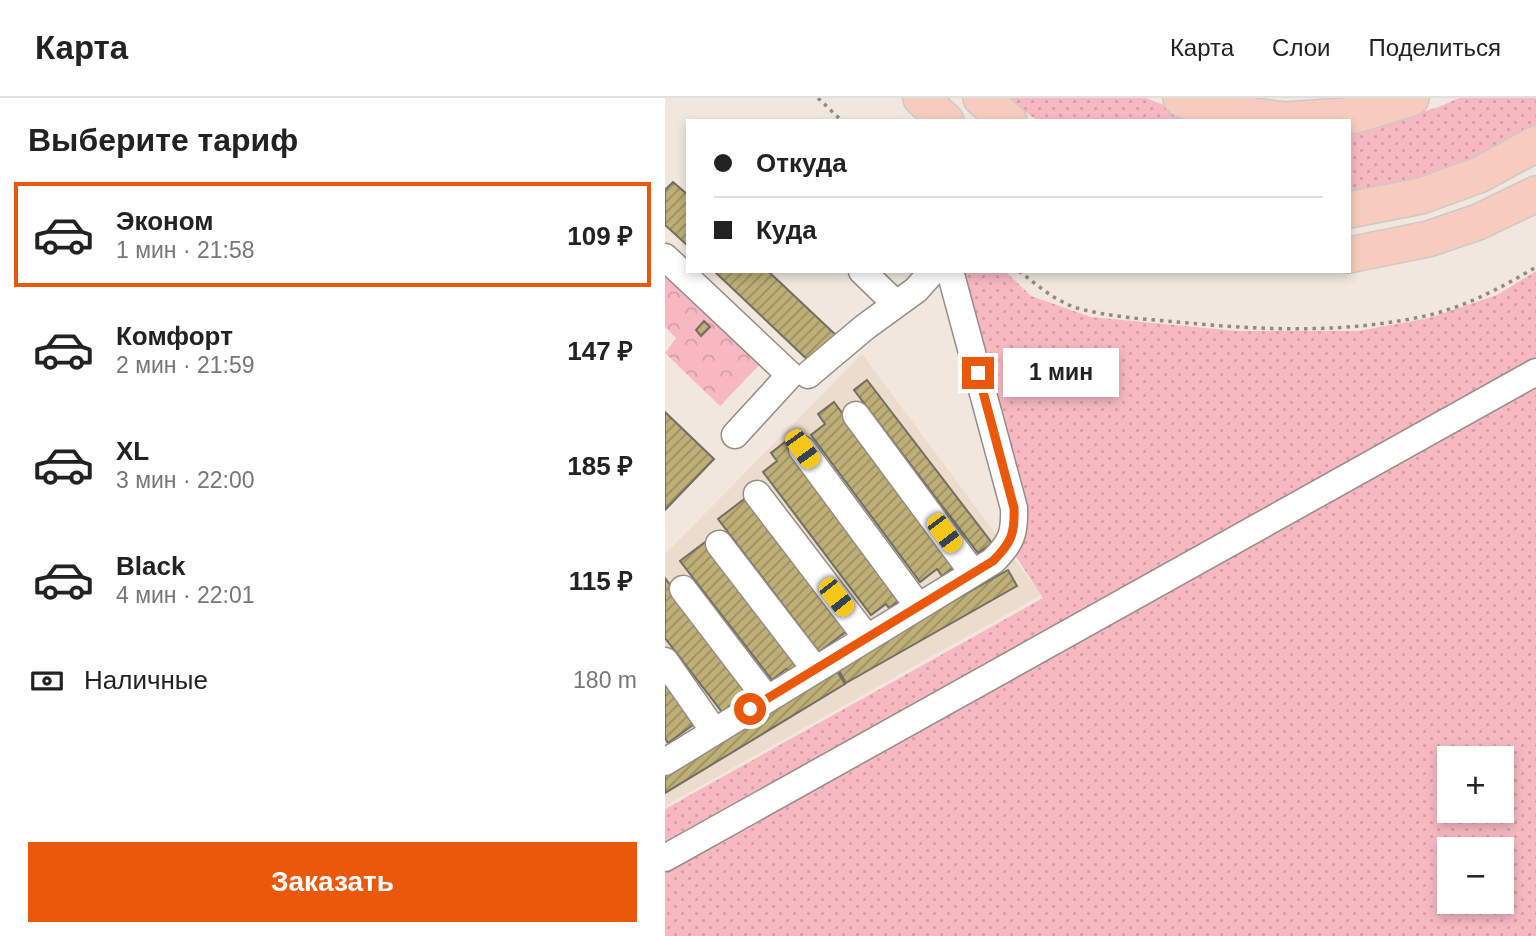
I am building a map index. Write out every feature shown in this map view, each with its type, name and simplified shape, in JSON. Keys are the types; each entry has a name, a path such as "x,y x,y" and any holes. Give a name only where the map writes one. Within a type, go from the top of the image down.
{"main road":[{"path":"921,98 944,119"},
{"path":"981,98 1007,119"},
{"path":"1181,98 1212,111 1278,119"},
{"path":"1300,119 1356,115 1411,98"},
{"path":"1351,210 1421,196 1479,176 1536,144"},
{"path":"1351,255 1428,239 1478,222 1536,194"}],"lane":[{"path":"665,257 790,375 735,435"},
{"path":"864,273 896,304"},
{"path":"808,374 916,290 931,273"},
{"path":"665,762 993,561 1006,548 1014,529 1014,508 951,273"},
{"path":"665,858 1536,372"},
{"path":"856,415 973,573"},
{"path":"802,449 918,606"},
{"path":"757,494 867,638"},
{"path":"719,544 815,669"},
{"path":"683,589 767,699"},
{"path":"665,661 714,731"}],"path":[{"path":"818,98 840,119"},
{"path":"1022,273 1053,297 1076,307 1127,317 1235,327 1348,329 1427,316 1494,292 1536,267"}],"shaded area":[{"path":"862,354 1041,595 665,806 665,554"}],"green space":[{"path":"1006,98 1146,98 1198,119 1035,119"},
{"path":"1459,98 1536,98 1536,127 1516,141 1418,182 1351,195 1351,131 1439,107"},
{"path":"665,267 763,361 720,406 665,353 676,338 665,327"},
{"path":"1536,271 1536,936 665,936 665,809 1043,598 1015,555 960,273 1007,273 1031,296 1091,317 1237,331 1358,331 1429,318 1497,295"}],"building":[{"path":"673,182 686,193 686,244 665,225 665,190"},
{"path":"716,273 770,273 838,337 812,364"},
{"path":"704,321 710,327 701,336 696,330"},
{"path":"867,380 992,543 978,553 854,390"},
{"path":"834,402 956,566 942,576 937,569 920,582 811,435 825,424 818,414"},
{"path":"665,412 714,459 665,510"},
{"path":"785,442 903,598 889,608 886,604 871,615 763,472 777,461 771,453"},
{"path":"747,497 848,630 819,652 718,519"},
{"path":"708,540 803,661 789,672 786,669 772,680 680,561"},
{"path":"1008,570 1017,586 846,683 837,667"},
{"path":"665,578 750,690 722,712 665,638"},
{"path":"835,668 845,684 665,793 665,772"},
{"path":"665,677 697,722 668,743 665,738"}],"route":[{"path":"750,709 993,561 1006,548 1014,529 1014,508 978,373"}]}
